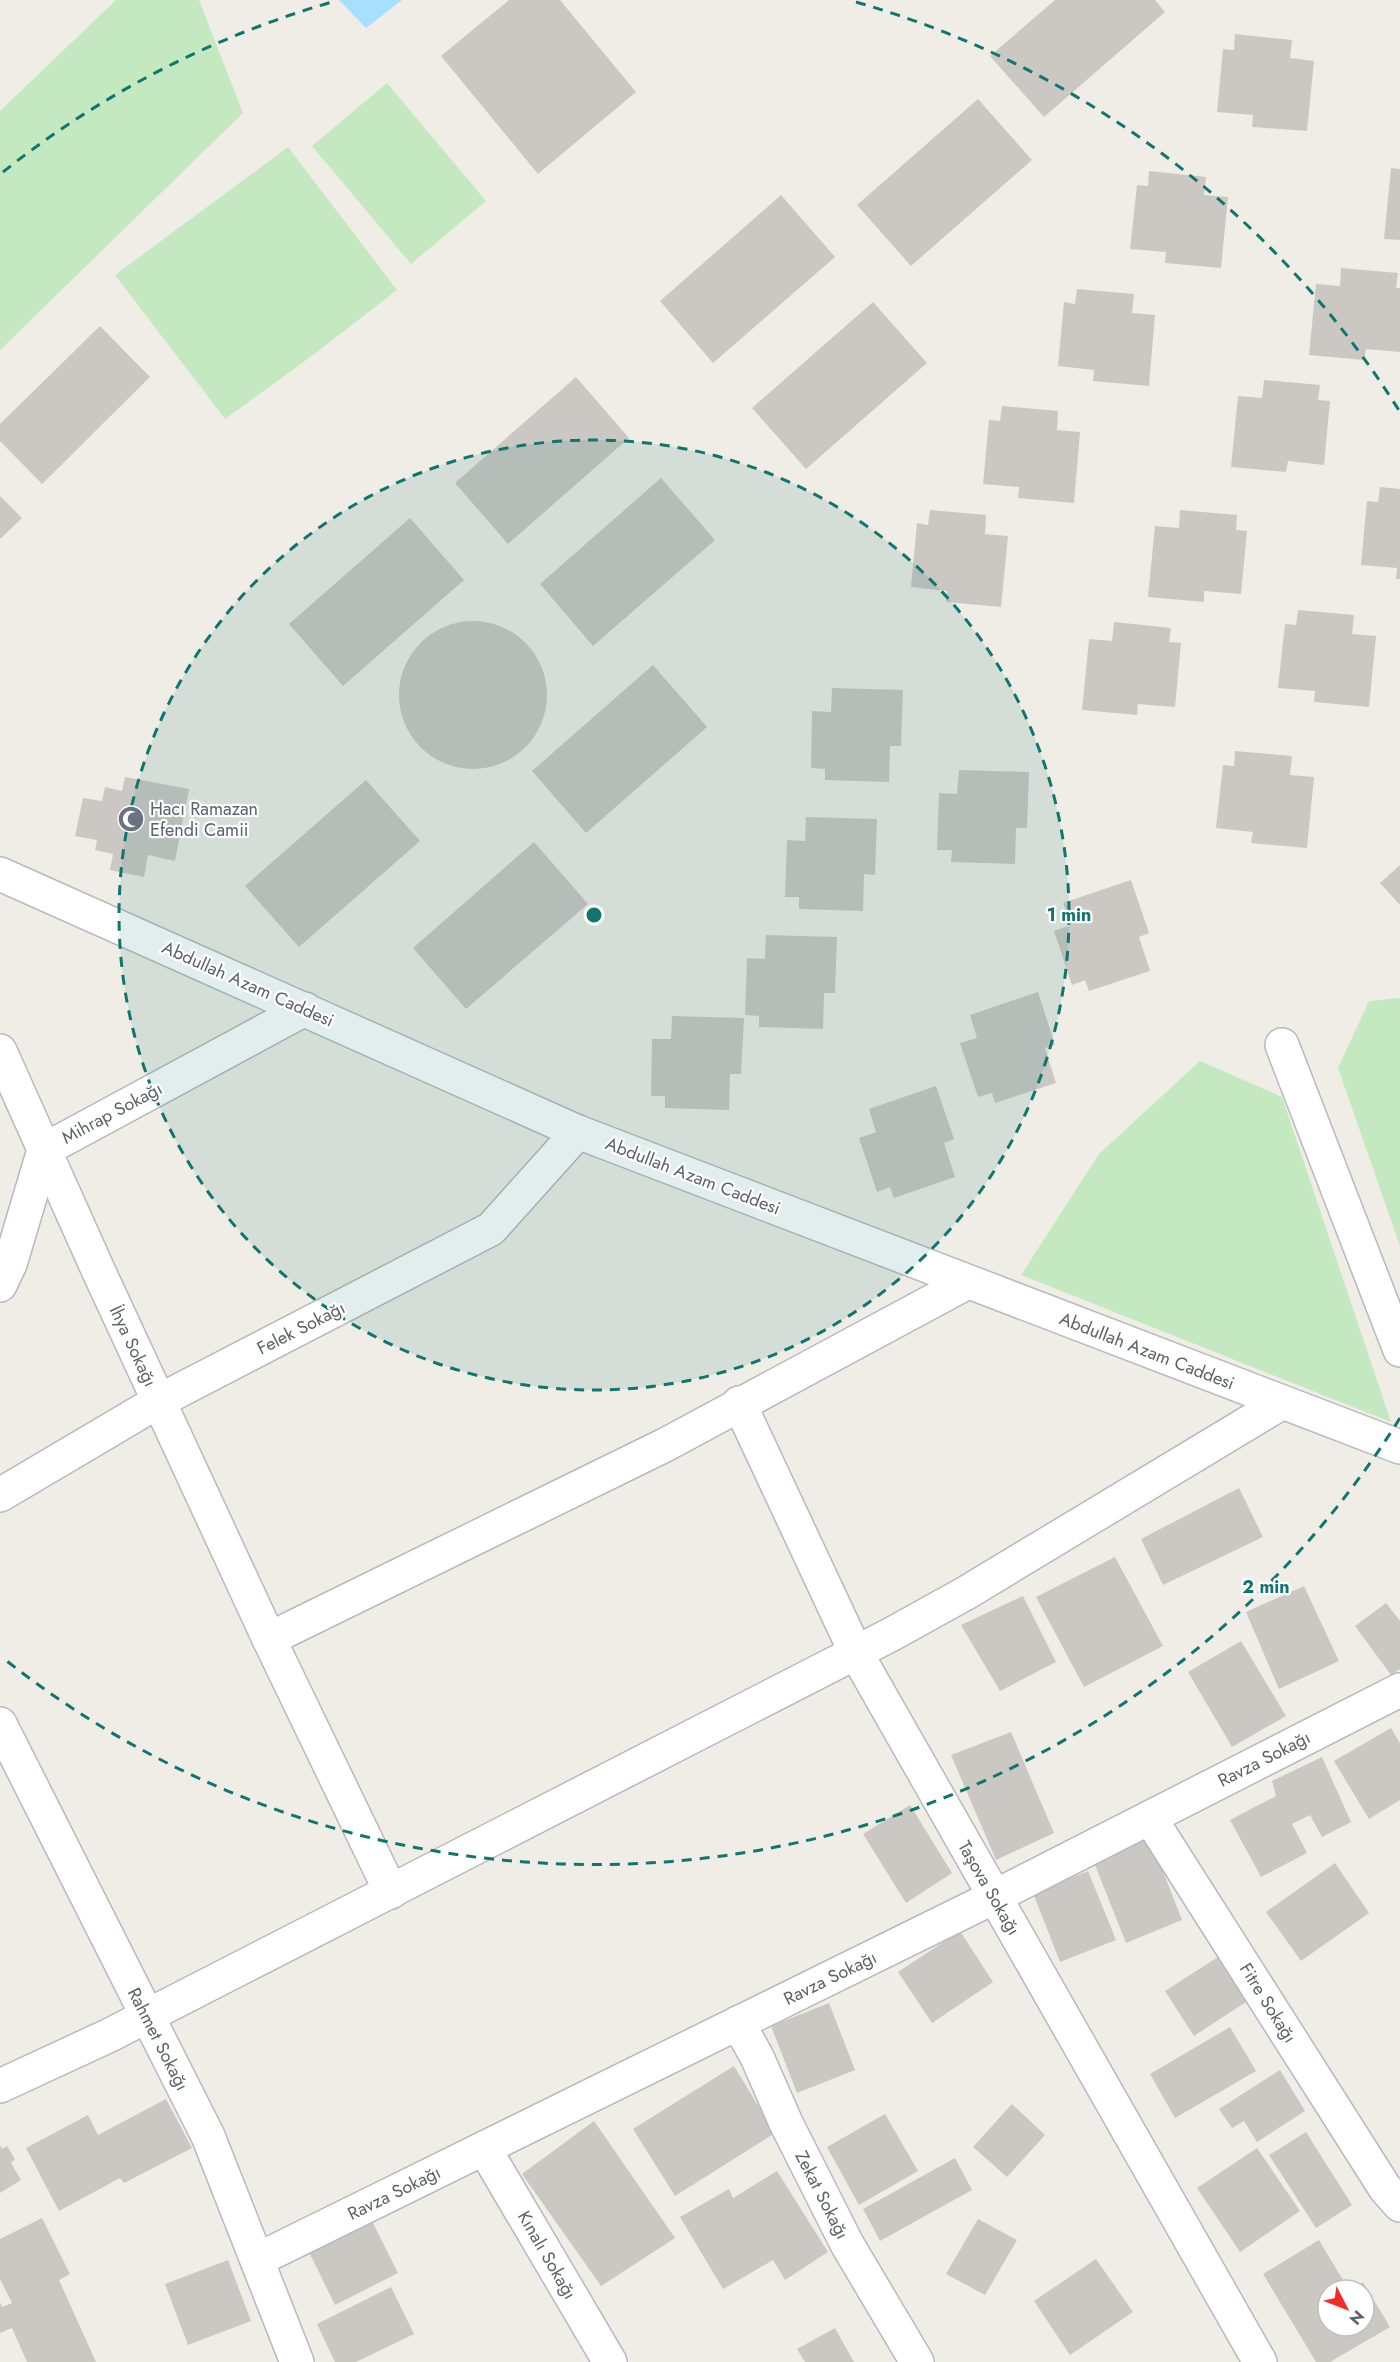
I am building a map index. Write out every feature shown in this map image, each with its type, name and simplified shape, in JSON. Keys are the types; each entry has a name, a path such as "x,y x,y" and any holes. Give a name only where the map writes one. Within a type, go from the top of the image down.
{"street":[{"name":"Abdullah Azam Caddesi","path":"0,874 578,1132 1400,1448"},
{"name":"Mihrap Sokağı","path":"0,1285 10,1264 44,1150 305,1009"},
{"path":"1282,1045 1400,1350"},
{"name":"İhya Sokağı","path":"0,1052 269,1639 390,1892"},
{"name":"Felek Sokağı","path":"0,1495 159,1401 491,1229 578,1132"},
{"path":"269,1639 665,1444 968,1282"},
{"name":"Taşova Sokağı","path":"739,1403 856,1653 1260,2362"},
{"path":"0,2086 146,2017 856,1653 966,1593 1281,1403"},
{"name":"Ravza Sokağı","path":"257,2260 1397,1697"},
{"name":"Rahmet Sokağı","path":"0,1724 208,2136 297,2362"},
{"name":"Fitre Sokağı","path":"1150,1818 1393,2197"},
{"name":"Zekat Sokağı","path":"738,2023 757,2056 786,2123 847,2244 917,2362"},
{"name":"Kınalı Sokağı","path":"484,2148 610,2362"}],"green space":[{"path":"116,0 199,0 243,113 0,350 0,111"},
{"path":"387,83 486,201 411,264 312,146"},
{"path":"288,147 397,290 225,419 115,275"},
{"path":"1400,998 1400,1246 1338,1068 1369,1001"},
{"path":"1200,1061 1282,1097 1391,1422 1021,1275 1099,1154"}],"water":[{"path":"339,0 402,0 366,28"}],"building":[{"path":"509,0 560,0 636,92 538,174 441,56"},
{"path":"1055,0 1155,0 1165,12 1044,117 990,56"},
{"path":"1235,34 1292,40 1290,58 1314,61 1307,131 1252,127 1253,115 1217,112 1223,49 1234,50"},
{"path":"978,99 1032,160 911,266 857,205"},
{"path":"1391,168 1400,169 1400,240 1384,239"},
{"path":"1149,171 1206,177 1204,195 1228,197 1221,268 1165,263 1166,252 1130,249 1137,185 1148,186"},
{"path":"781,195 835,257 713,363 660,301"},
{"path":"1341,268 1398,273 1396,288 1400,288 1400,352 1366,349 1364,360 1309,355 1316,284 1340,286"},
{"path":"1077,289 1134,294 1132,313 1155,315 1149,386 1093,381 1094,370 1058,366 1064,302 1075,304"},
{"path":"873,302 927,363 806,469 752,408"},
{"path":"100,326 150,377 42,484 0,441 0,424"},
{"path":"576,377 629,438 508,544 455,483"},
{"path":"1264,380 1320,385 1318,400 1330,401 1324,465 1288,461 1286,472 1231,467 1238,396 1262,398"},
{"path":"1002,406 1058,411 1057,430 1080,432 1074,503 1018,498 1019,487 983,484 989,420 1000,421"},
{"path":"661,478 715,540 593,646 540,584"},
{"path":"1380,487 1400,489 1400,579 1396,579 1397,568 1361,565 1367,501 1378,502"},
{"path":"0,496 22,518 0,539"},
{"path":"930,510 986,515 985,534 1008,536 1001,607 946,602 947,591 911,587 917,523 928,525"},
{"path":"1180,510 1237,515 1236,530 1247,531 1241,594 1204,591 1204,602 1148,597 1155,526 1179,528"},
{"path":"410,518 464,580 343,686 289,624"},
{"path":"1298,610 1354,615 1352,634 1376,636 1369,707 1314,702 1315,691 1278,688 1285,624 1296,625"},
{"path":"473,621 501,626 526,642 542,667 547,695 542,723 526,748 501,764 473,769 445,764 420,748 404,723 399,695 404,667 420,642 445,626"},
{"path":"1114,622 1171,628 1169,642 1181,643 1175,707 1138,704 1137,715 1082,710 1089,639 1112,641"},
{"path":"653,665 707,727 586,833 532,771"},
{"path":"832,688 903,690 901,746 890,746 889,782 825,780 825,769 811,768 812,711 831,712"},
{"path":"1235,751 1292,756 1290,775 1314,777 1307,848 1251,843 1253,832 1216,828 1223,765 1234,766"},
{"path":"959,770 1029,772 1027,828 1016,828 1015,864 951,862 952,850 937,850 939,793 957,794"},
{"name":"Hacı Ramazan Efendi Camii","path":"125,777 189,789 175,861 148,855 144,877 110,870 113,854 95,850 97,840 75,836 83,798 102,801 105,787 122,791"},
{"path":"366,780 420,841 299,947 245,886"},
{"path":"806,817 877,819 875,875 864,874 863,911 799,909 799,897 785,897 787,840 805,841"},
{"path":"534,842 588,904 466,1009 413,948"},
{"path":"1400,865 1400,905 1380,883"},
{"path":"1131,880 1149,933 1139,937 1150,971 1089,991 1085,980 1072,985 1054,931 1071,925 1063,903"},
{"path":"766,935 837,937 835,993 824,993 823,1029 759,1027 759,1016 745,1015 747,958 765,959"},
{"path":"1038,992 1055,1045 1045,1048 1056,1083 995,1103 992,1093 978,1097 960,1043 977,1038 970,1015"},
{"path":"672,1016 744,1018 741,1074 730,1074 729,1110 665,1108 665,1096 651,1096 652,1039 671,1039"},
{"path":"936,1086 954,1139 944,1143 955,1177 894,1198 890,1187 877,1192 859,1138 876,1132 869,1109"},
{"path":"1239,1488 1263,1537 1163,1585 1141,1539"},
{"path":"1115,1557 1163,1646 1084,1687 1036,1597"},
{"path":"1304,1586 1339,1661 1279,1689 1246,1612"},
{"path":"1023,1596 1056,1662 1000,1691 961,1625"},
{"path":"1386,1603 1400,1621 1400,1669 1391,1675 1355,1626"},
{"path":"1241,1641 1286,1716 1232,1747 1188,1672"},
{"path":"1391,1728 1400,1743 1400,1800 1369,1819 1334,1761"},
{"path":"1011,1732 1054,1833 996,1860 951,1755"},
{"path":"1322,1757 1351,1822 1322,1837 1310,1815 1292,1824 1307,1853 1261,1877 1230,1820 1276,1796 1272,1781"},
{"path":"910,1805 952,1873 906,1903 863,1834"},
{"path":"1150,1838 1182,1920 1126,1943 1093,1860"},
{"path":"1335,1863 1369,1913 1301,1961 1266,1912"},
{"path":"1088,1871 1116,1940 1060,1962 1033,1893"},
{"path":"960,1931 993,1982 932,2023 898,1972"},
{"path":"1218,1957 1246,2002 1194,2036 1165,1991"},
{"path":"829,2003 855,2070 797,2093 771,2026"},
{"path":"1230,2027 1256,2071 1175,2118 1150,2074"},
{"path":"734,2066 775,2133 675,2196 633,2129"},
{"path":"1280,2070 1305,2111 1257,2142 1244,2121 1232,2128 1219,2109"},
{"path":"166,2099 192,2148 124,2183 120,2178 59,2211 26,2148 88,2115 98,2135"},
{"path":"1012,2104 1045,2135 1007,2177 973,2147"},
{"path":"885,2114 918,2171 859,2205 827,2147"},
{"path":"594,2121 675,2238 601,2286 522,2174"},
{"path":"1306,2132 1352,2205 1316,2228 1269,2155"},
{"path":"0,2145 2,2149 7,2146 15,2159 11,2163 21,2180 0,2193"},
{"path":"1257,2148 1300,2211 1240,2252 1197,2188"},
{"path":"955,2158 972,2190 880,2241 863,2209"},
{"path":"777,2171 828,2252 785,2280 773,2260 723,2289 680,2217 729,2189 733,2198"},
{"path":"42,2218 70,2274 59,2280 96,2362 27,2362 12,2328 0,2333 0,2302 2,2307 12,2303 0,2279 0,2239"},
{"path":"978,2219 1017,2240 985,2295 946,2274"},
{"path":"372,2221 398,2273 335,2305 309,2252"},
{"path":"1319,2240 1342,2278 1316,2278 1316,2338 1371,2338 1330,2362 1316,2362 1263,2274"},
{"path":"1096,2259 1133,2312 1070,2355 1034,2301"},
{"path":"228,2260 251,2321 188,2345 165,2284"},
{"path":"391,2287 414,2334 356,2362 335,2362 317,2324"},
{"path":"1376,2304 1390,2327 1376,2335"},
{"path":"835,2328 854,2362 805,2362 797,2349"}],"place":[{"name":"Hacı Ramazan Efendi Camii","path":"131,819"}]}
